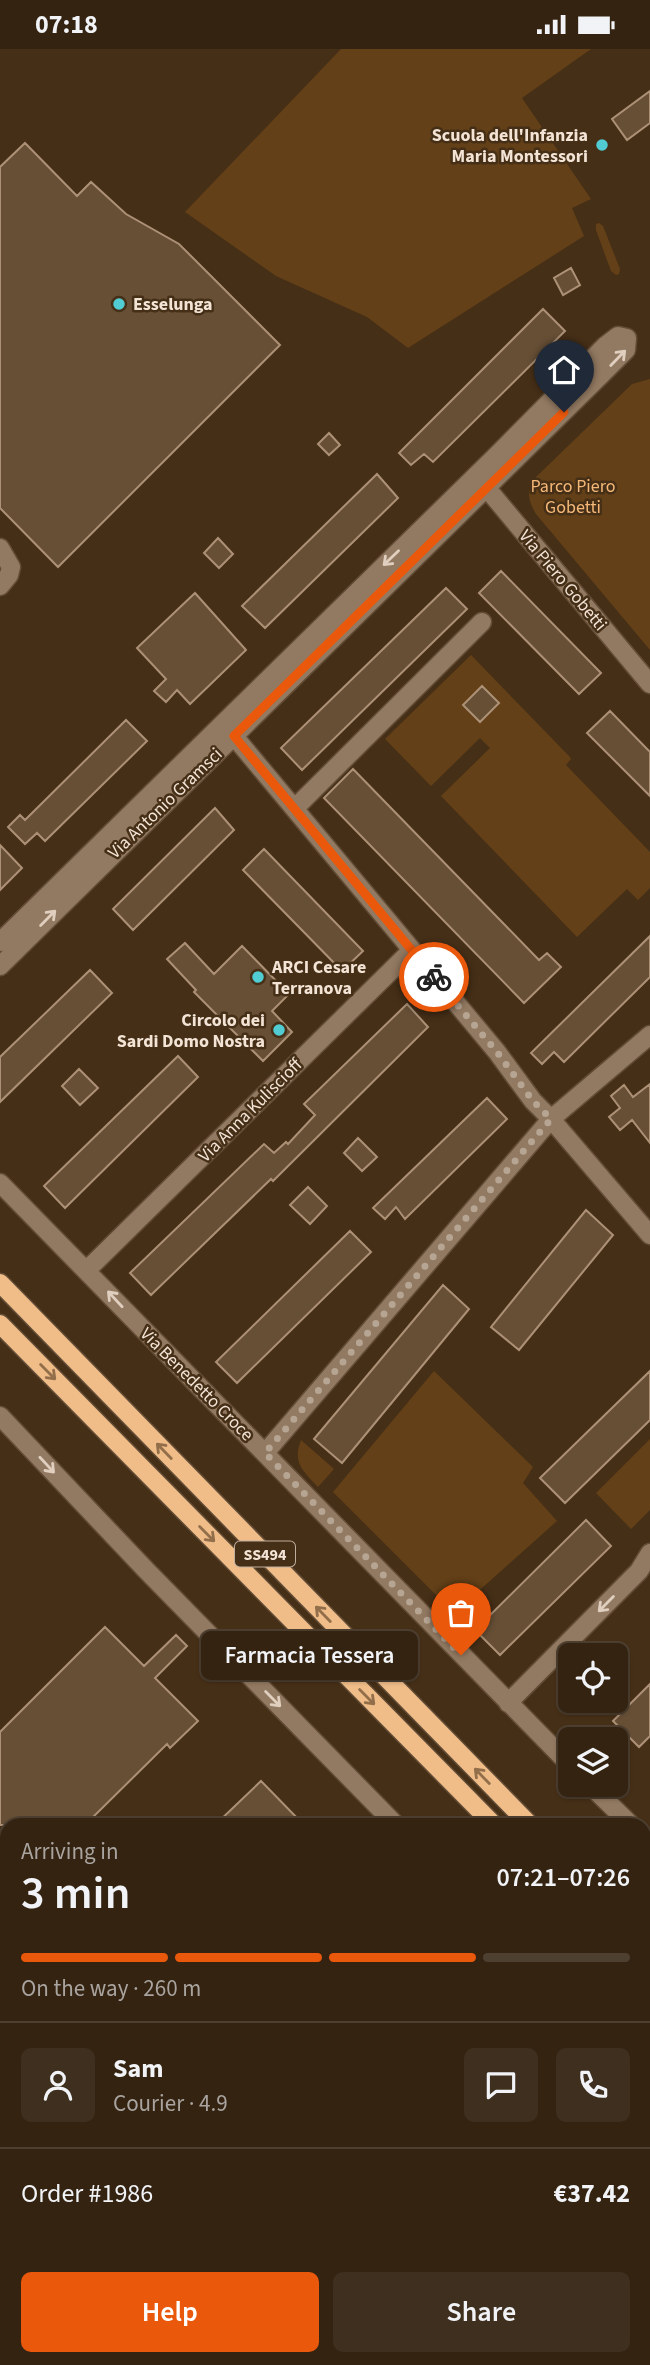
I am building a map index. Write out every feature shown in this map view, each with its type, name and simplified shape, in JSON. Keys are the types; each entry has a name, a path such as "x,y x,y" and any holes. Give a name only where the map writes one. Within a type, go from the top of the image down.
{"main road":[{"name":"SS494","path":"0,1283 523,1818"},
{"name":"SS494","path":"0,1324 487,1818"}],"street":[{"name":"Via Antonio Gramsci","path":"0,966 229,730 481,481 626,350 627,338 618,336 605,346 481,481"},
{"name":"Via Piero Gobetti","path":"481,481 650,684"},
{"path":"0,548 11,567 9,575 0,586"},
{"path":"295,808 482,622"},
{"name":"Via Antonio Gramsci","path":"0,943 229,730"},
{"path":"229,730 497,1052 533,1101 650,1235"},
{"name":"Via Anna Kuliscioff","path":"87,1270 412,950"},
{"path":"265,1453 551,1119 650,1035"},
{"name":"Via Benedetto Croce","path":"0,1183 558,1753"},
{"path":"0,1416 145,1569 389,1818"},
{"path":"508,1703 639,1571 650,1553"},
{"path":"602,1797 624,1818"}],"green space":[{"path":"341,49 591,49 522,98 591,199 572,208 584,236 408,348 367,317 276,276 185,212"},
{"path":"596,224 603,226 620,269 619,274 611,271 596,230"},
{"name":"Parco Piero Gobetti","path":"650,379 650,650 536,514 529,496 535,478 632,384"},
{"path":"471,655 569,756 571,759 566,765 650,852 650,888 638,900 627,889 577,937 441,796 490,748 480,738 431,786 385,739"},
{"path":"434,1371 533,1467 523,1483 557,1521 454,1613 333,1492"},
{"path":"650,1439 650,1510 631,1529 596,1493"},
{"path":"301,1440 334,1469 318,1487 298,1461"}],"building":[{"path":"650,91 650,123 627,140 612,119"},
{"name":"Esselunga","path":"25,143 77,196 91,182 126,214 179,244 280,345 58,567 0,508 0,167"},
{"path":"571,268 580,285 563,295 554,278"},
{"path":"543,309 565,331 433,462 424,454 411,465 399,453"},
{"path":"329,433 340,445 329,455 318,444"},
{"path":"377,474 398,498 265,628 242,606"},
{"path":"218,538 233,554 219,568 204,553"},
{"path":"501,571 601,673 579,694 479,593"},
{"path":"446,588 467,609 302,770 281,748"},
{"path":"195,593 246,650 190,704 177,690 166,702 154,691 166,679 137,648"},
{"path":"482,686 499,703 480,722 463,705"},
{"path":"610,711 650,752 650,796 587,733"},
{"path":"126,720 147,741 45,841 37,833 25,844 8,827 20,815 25,820"},
{"path":"353,769 539,960 547,953 561,967 524,1003 324,798"},
{"path":"215,808 234,830 133,930 113,909"},
{"path":"0,845 22,868 0,890"},
{"path":"264,849 363,951 342,971 243,870"},
{"path":"650,936 650,977 564,1062 554,1052 542,1064 531,1053"},
{"path":"185,943 214,974 242,946 289,994 272,1011 292,1032 263,1061 194,992 196,990 167,959"},
{"path":"90,970 112,993 0,1102 0,1057"},
{"path":"407,1004 428,1027 273,1181 271,1179 151,1295 130,1273 264,1144 274,1153 286,1142 288,1144 315,1115 304,1104"},
{"path":"178,1056 198,1077 65,1208 44,1186"},
{"path":"79,1069 98,1088 80,1105 62,1086"},
{"path":"650,1084 650,1143 632,1120 620,1130 609,1117 620,1108 611,1096 624,1085 633,1097"},
{"path":"487,1098 507,1119 405,1219 396,1207 385,1219 373,1208"},
{"path":"358,1138 377,1157 362,1171 344,1153"},
{"path":"308,1187 327,1206 310,1224 290,1205"},
{"path":"586,1210 613,1235 519,1350 491,1327"},
{"path":"350,1231 371,1252 237,1383 216,1362"},
{"path":"443,1285 469,1309 342,1463 314,1439"},
{"path":"650,1371 650,1420 565,1503 540,1478"},
{"path":"586,1520 611,1546 500,1655 475,1630"},
{"path":"105,1627 144,1666 176,1635 187,1646 155,1678 198,1721 170,1748 167,1744 92,1818 0,1818 0,1732"},
{"path":"650,1684 650,1736 639,1747 628,1736 628,1727 619,1727 613,1721 621,1713 628,1713 628,1706"},
{"path":"261,1781 297,1818 222,1818"}],"way so far":[{"path":"434,977 497,1052 533,1101 551,1119 265,1453 461,1655"}],"place":[{"name":"Scuola dell'Infanzia Maria Montessori","path":"602,145"},
{"name":"Esselunga","path":"119,304"},
{"name":"ARCI Cesare Terranova","path":"258,977"},
{"name":"Circolo dei Sardi Domo Nostra","path":"279,1030"},
{"name":"Farmacia Tessera","path":"461,1655"}],"route":[{"path":"434,977 234,736 564,412"}]}
